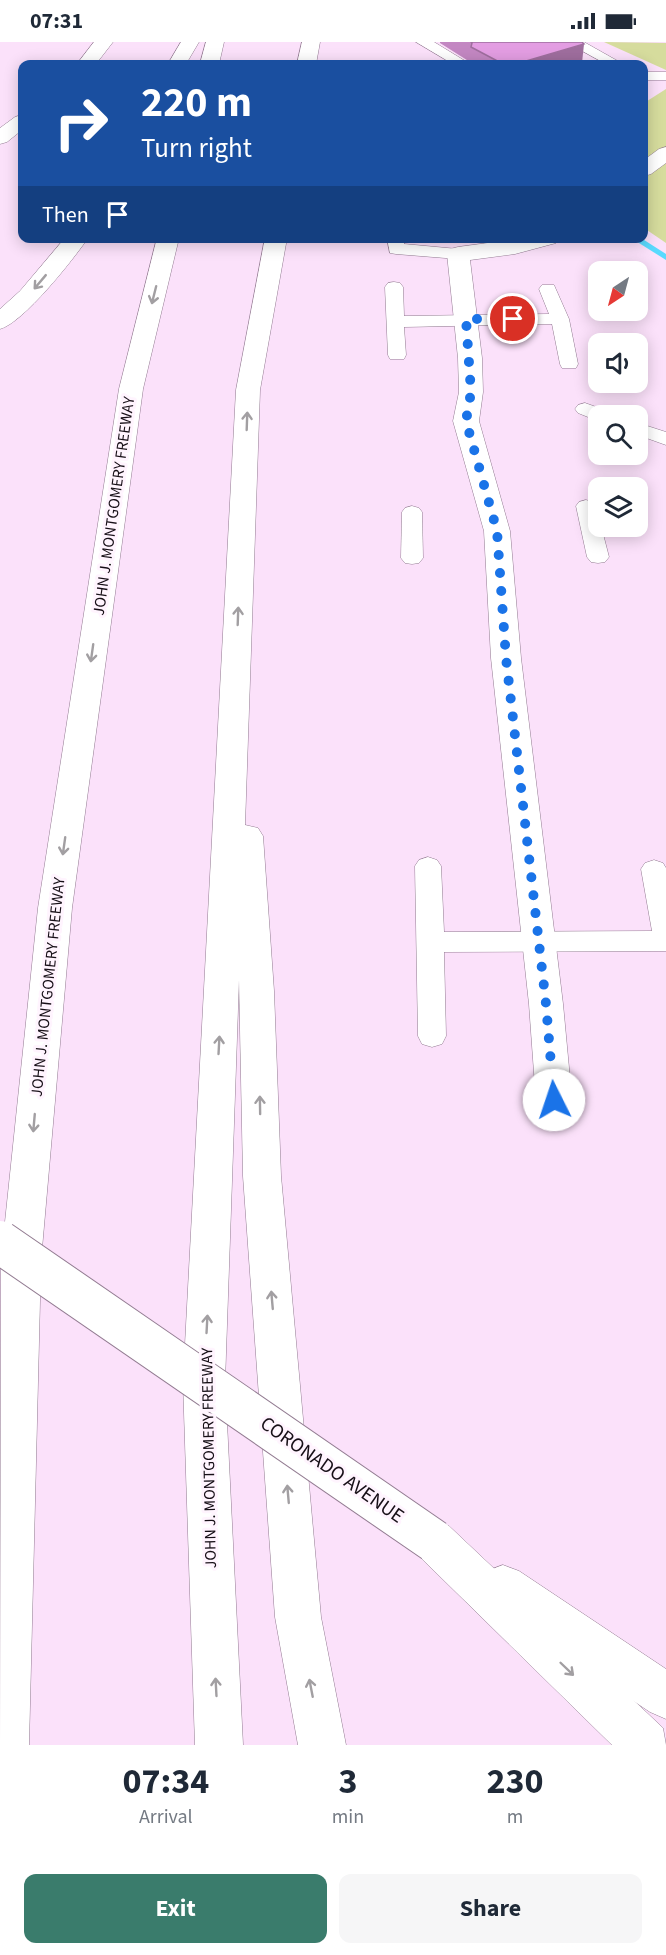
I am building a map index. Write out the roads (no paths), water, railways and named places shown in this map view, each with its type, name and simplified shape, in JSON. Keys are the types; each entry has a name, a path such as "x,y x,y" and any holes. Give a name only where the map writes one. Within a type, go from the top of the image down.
{"main road":[{"path":"89,60 104,42"},
{"path":"179,60 190,42"},
{"path":"211,60 216,42"},
{"path":"308,60 311,42"},
{"path":"0,138 18,124"},
{"path":"648,167 666,153"},
{"path":"0,322 28,296 73,243"},
{"name":"JOHN J. MONTGOMERY FREEWAY","path":"5,1745 21,1260 54,908 131,389 167,243"},
{"name":"JOHN J. MONTGOMERY FREEWAY","path":"219,1745 204,1382 248,390 275,243"},
{"path":"536,243 503,251 458,254 466,319 471,392 466,421 497,531 506,658 539,943 554,1100"},
{"path":"236,674 257,991 263,1188 298,1617 322,1745"},
{"name":"CORONADO AVENUE","path":"0,1242 434,1541 666,1696"},
{"path":"434,1541 646,1745"}],"lane":[{"path":"423,42 456,60"},
{"path":"573,42 608,60"},
{"path":"648,76 666,76"},
{"path":"395,243 396,249 458,254"},
{"path":"394,287 397,355"},
{"path":"549,289 560,319 569,364"},
{"path":"395,322 560,319"},
{"path":"648,433 666,439"},
{"path":"586,506 598,557"},
{"path":"412,512 412,558"},
{"path":"428,866 432,1036"},
{"path":"431,942 539,943 666,940 654,869"}],"waterway":[{"path":"643,243 666,258"}]}
